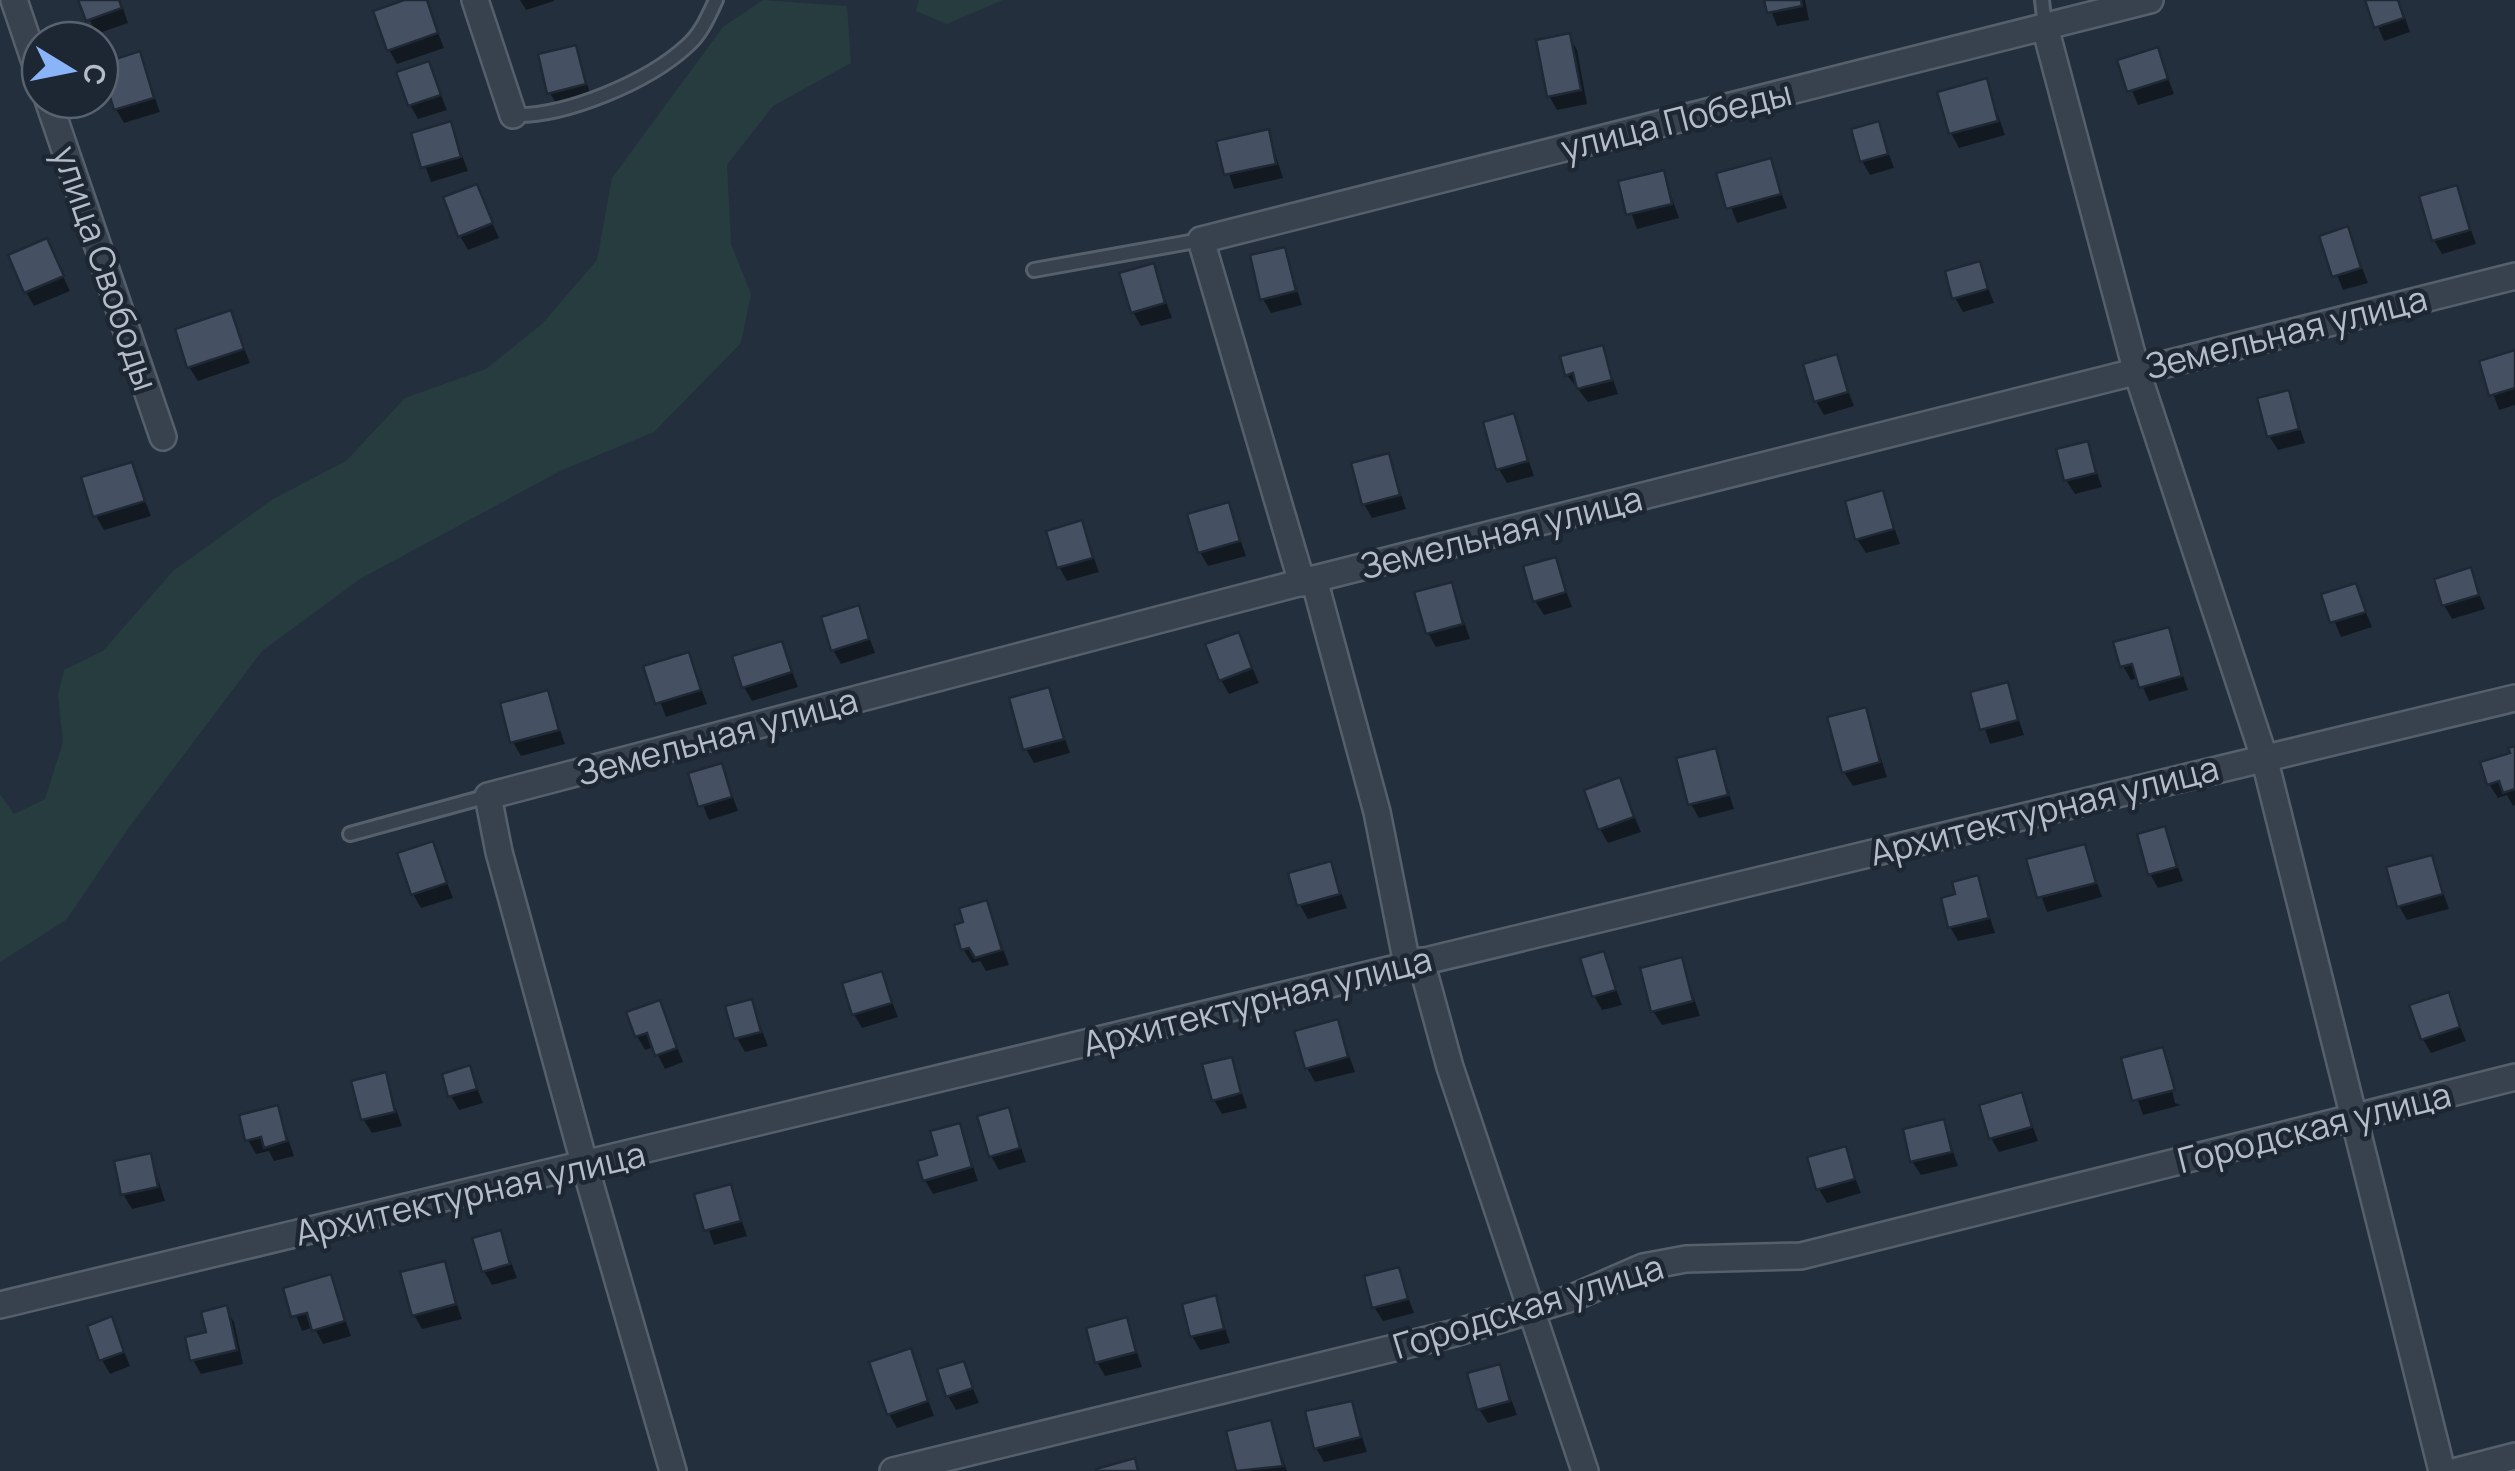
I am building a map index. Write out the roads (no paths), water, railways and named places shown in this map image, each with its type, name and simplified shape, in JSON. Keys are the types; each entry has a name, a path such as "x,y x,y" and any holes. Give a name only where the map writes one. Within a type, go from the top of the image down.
{"street":[{"path":"475,0 514,115"},
{"name":"улица Победы","path":"1201,240 2150,0"},
{"path":"2045,27 2136,369 2264,757 2442,1471"},
{"name":"улица Свободы","path":"55,120 163,437"},
{"path":"1201,240 1377,812 1414,962 1585,1471"},
{"name":"Земельная улица","path":"488,796 1308,581 2515,276"},
{"name":"Архитектурная улица","path":"0,1306 2515,698"},
{"path":"488,796 499,852 585,1166 674,1471"},
{"name":"Городская улица","path":"892,1471 1455,1333 1572,1298 1642,1267 1686,1259 1801,1256 2515,1077"},
{"path":"2458,1471 2515,1456"}],"lane":[{"path":"514,115 568,109 665,64 689,44 716,0"},
{"path":"2042,0 2045,27"},
{"path":"1034,270 1201,240"},
{"path":"350,834 488,796"}]}
